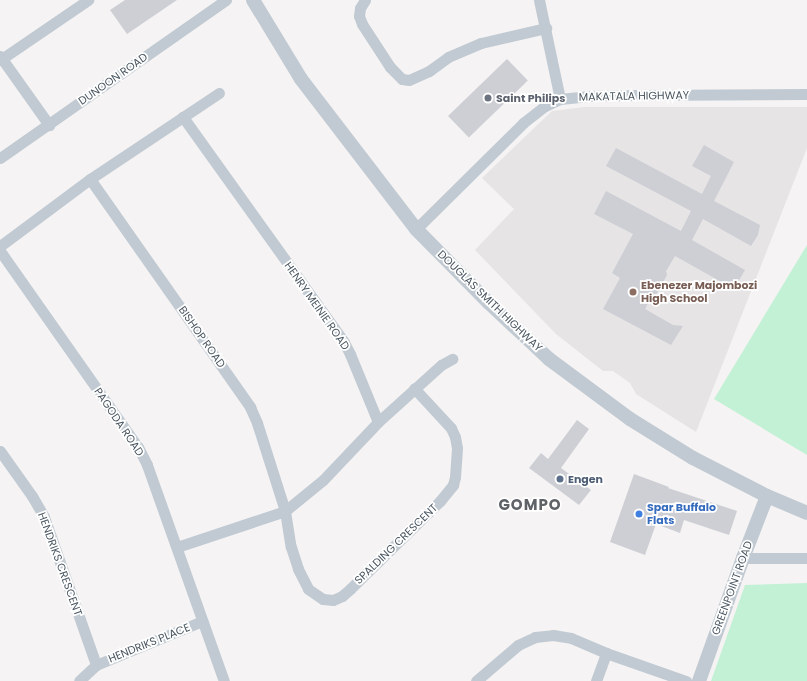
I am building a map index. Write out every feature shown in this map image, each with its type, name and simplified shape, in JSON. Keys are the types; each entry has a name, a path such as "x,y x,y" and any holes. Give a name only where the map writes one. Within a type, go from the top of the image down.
{"street":[{"path":"49,125 1,58 88,0"},
{"name":"DUNOON ROAD","path":"0,158 226,0"},
{"name":"DOUGLAS SMITH HIGHWAY","path":"253,0 301,79 416,228 489,303 567,374 648,431 694,458 767,496 807,513"},
{"path":"365,0 360,8 362,24 390,67 402,79 409,80 429,71 448,57 481,42 546,28"},
{"path":"539,0 560,99"},
{"path":"0,246 90,178 219,93"},
{"name":"MAKATALA HIGHWAY","path":"416,228 523,123 545,106 560,99 587,96 636,94 807,94"},
{"name":"HENRY MEINIE ROAD","path":"183,118 344,342 378,422"},
{"name":"BISHOP ROAD","path":"90,178 250,406 257,423 285,511"},
{"name":"PAGODA ROAD","path":"0,251 138,447 147,466 177,547 224,681"},
{"path":"177,547 285,511 323,480 378,422 414,388 441,365 452,359"},
{"name":"SPALDING CRESCENT","path":"285,511 291,547 302,581 314,595 323,599 333,600 342,596 440,501 453,484 455,477 457,448 455,437 451,428 414,388"},
{"name":"HENDRIKS CRESCENT","path":"0,451 32,496 44,517 96,665"},
{"name":"GREENPOINT ROAD","path":"699,681 767,496"},
{"path":"743,558 807,558"},
{"name":"HENDRIKS PLACE","path":"96,665 202,621"},
{"path":"476,681 518,645 535,637 553,635 571,638 606,653 686,681"},
{"path":"596,681 606,653"},
{"path":"79,681 96,665"}],"shaded area":[{"name":"Ebenezer Majombozi High School","path":"584,107 807,107 807,148 696,432 636,394 630,383 613,371 603,371 556,334 475,250 514,209 482,178 552,111"}],"green space":[{"path":"807,245 807,455 714,399"},
{"path":"807,583 807,681 711,681 745,585"}],"building":[{"path":"125,0 177,0 127,34 110,10"},
{"name":"Saint Philips","path":"507,59 528,81 469,138 448,116"},
{"path":"704,145 734,162 714,201 760,225 758,235 751,246 703,219 692,240 745,270 734,289 675,256 666,271 667,275 656,295 652,296 645,309 673,325 683,326 671,345 603,309 620,278 612,273 633,234 594,214 606,191 681,231 691,211 606,166 616,148 702,194 711,176 692,166"},
{"name":"Engen","path":"577,420 589,429 561,468 591,490 579,505 529,468 541,453 548,459"},
{"path":"634,474 669,487 668,488 737,511 729,535 684,520 680,533 656,524 645,555 610,542"}],"place":[{"name":"Saint Philips","path":"488,98"},
{"name":"Ebenezer Majombozi High School","path":"633,292"},
{"name":"Engen","path":"560,479"},
{"name":"Spar Buffalo Flats","path":"639,514"}],"district":[{"name":"GOMPO","path":"530,505"}]}
